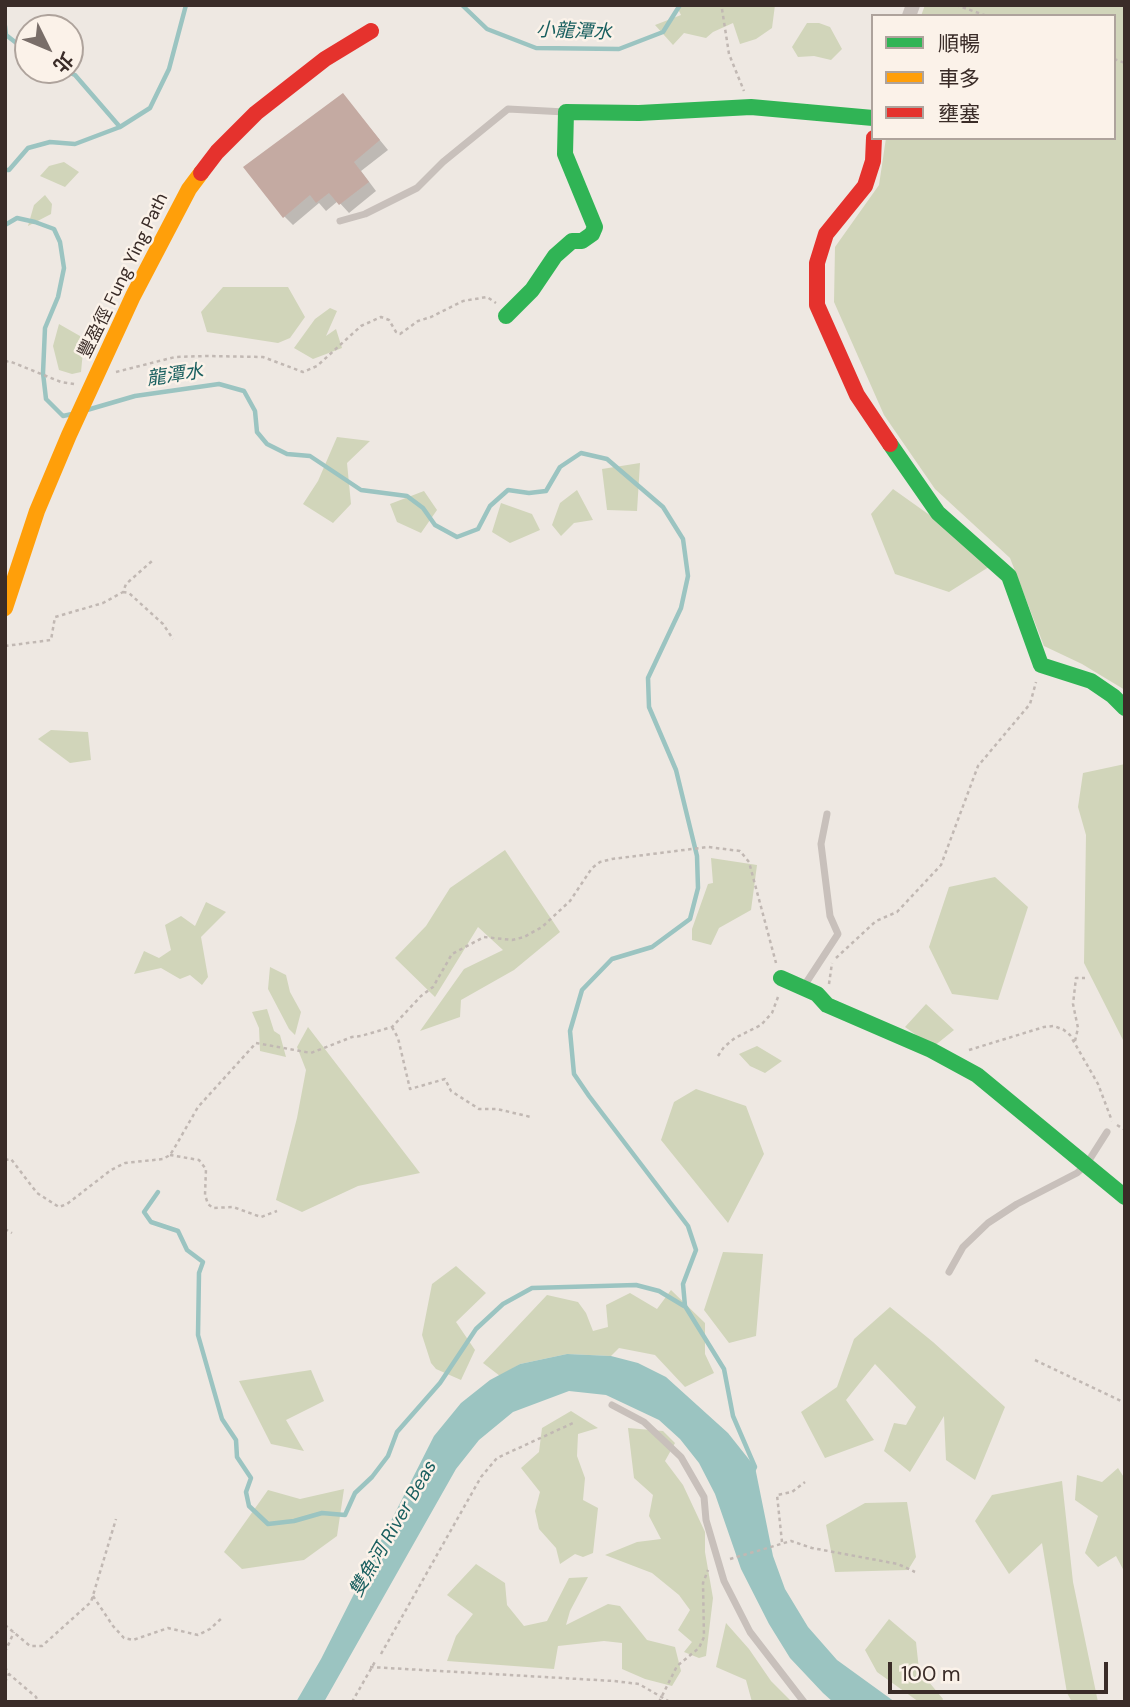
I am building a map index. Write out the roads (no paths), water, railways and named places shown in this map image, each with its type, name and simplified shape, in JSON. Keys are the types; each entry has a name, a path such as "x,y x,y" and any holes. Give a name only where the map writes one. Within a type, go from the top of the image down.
{"street":[{"name":"豐盈徑 Fung Ying Path","path":"5,608 37,511 69,435 160,241 189,189 216,152 257,113 325,59 372,31"},
{"path":"506,316 532,290 555,256 572,241 582,241 592,234 595,227 565,154 566,112 639,113 751,107 871,118"},
{"path":"874,140 873,161 865,186 826,234 817,262 817,305 857,395 938,513 1009,576 1041,665 1091,681 1125,708"},
{"path":"780,978 810,991 827,1005 931,1050 977,1075 1125,1197"}],"lane":[{"path":"340,221 365,214 417,188 443,162 508,109 566,112"},
{"path":"810,991 838,934 830,916 821,845 827,814"},
{"path":"949,1272 963,1247 988,1223 1017,1204 1077,1173 1086,1165 1107,1132"},
{"path":"612,1405 644,1422 681,1457 704,1497 706,1520 724,1581 750,1632 804,1702"}],"water":[{"name":"雙魚河 River Beas","path":"567,1354 611,1356 638,1363 666,1377 728,1433 755,1467 773,1556 785,1589 808,1627 837,1660 895,1702 833,1702 823,1693 790,1658 769,1624 741,1569 715,1494 699,1463 680,1439 659,1420 606,1395 569,1391 513,1412 479,1440 456,1469 324,1702 296,1702 321,1659 434,1436 461,1403 490,1380 520,1364"}],"waterway":[{"name":"小龍潭水","path":"5,170 9,170 28,148 50,142 75,144 120,127 150,108 169,69 186,5"},
{"name":"小龍潭水","path":"462,5 487,29 536,48 619,49 663,32 680,5"},
{"path":"5,26 6,35 14,41"},
{"path":"83,84 120,127"},
{"name":"龍潭水","path":"5,225 17,218 35,222 54,229 60,242 64,268 58,297 45,328 43,373 46,399 63,416 72,414"},
{"path":"87,410 135,396 219,384 244,391 255,411 257,432 267,444 287,454 310,456 361,490 407,496 423,508 435,525 457,537 478,529 490,506 508,490 529,493 546,491 560,467 581,453 607,459 663,507 683,539 688,576 681,608 648,678 649,707 676,770 697,856 698,888 690,919 652,947 612,959 582,990 570,1031 574,1074 688,1226 696,1250 683,1284 685,1306 724,1369 733,1416 755,1467 752,1473"},
{"path":"158,1192 144,1212 151,1222 178,1231 187,1250 203,1262 199,1273 198,1335 222,1419 236,1440 237,1457 251,1478 246,1492 249,1506 268,1524 294,1521 322,1513 345,1515 355,1493 388,1456 397,1432 440,1383 476,1329 503,1304 532,1288 636,1285 659,1291 684,1306"}]}
